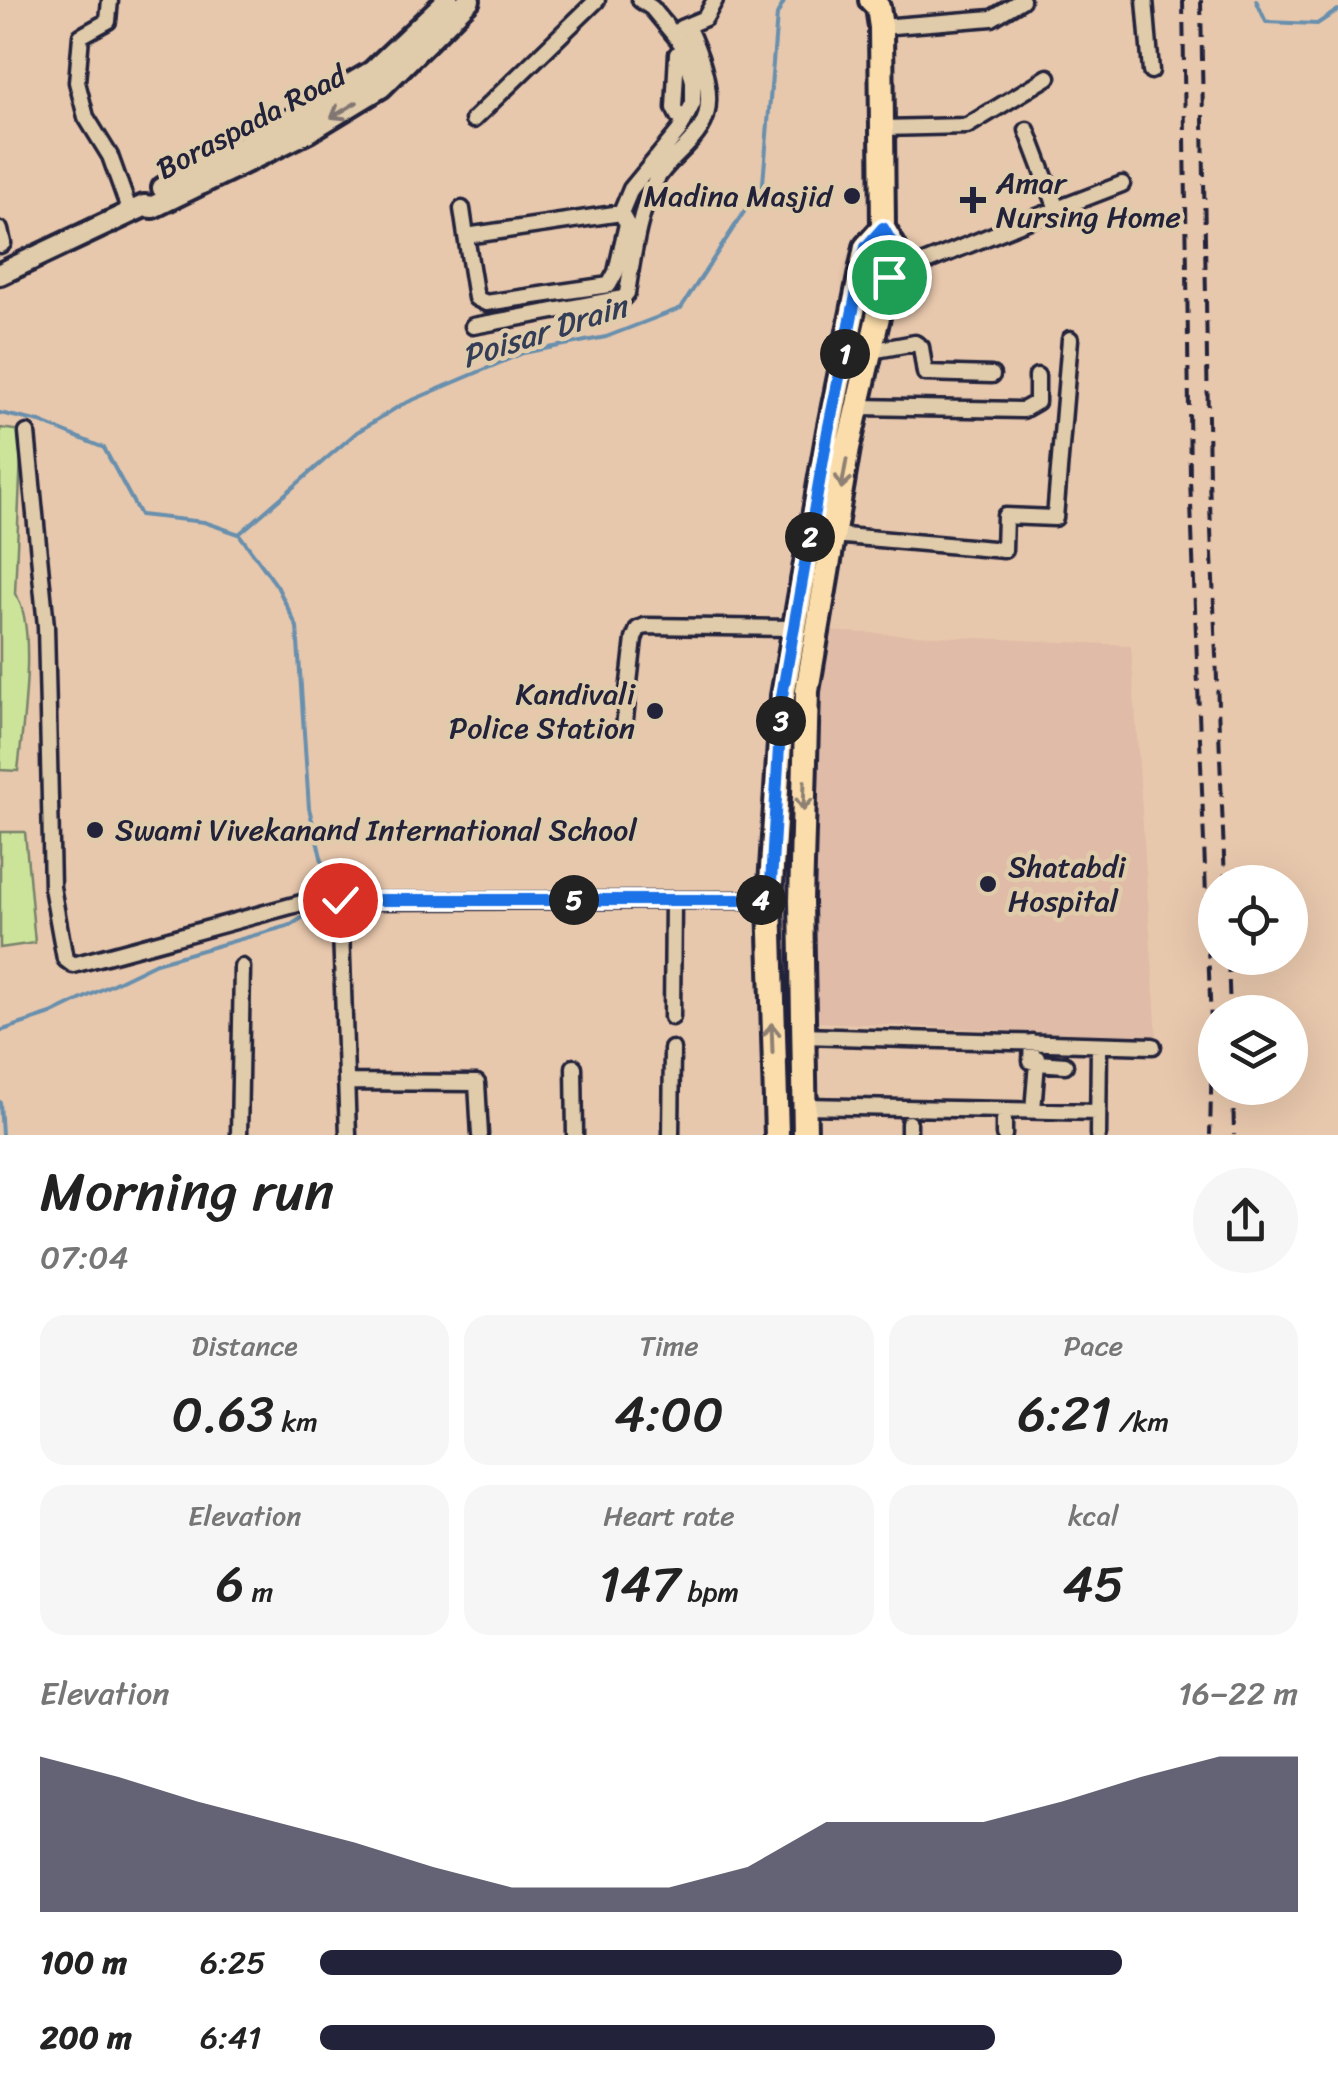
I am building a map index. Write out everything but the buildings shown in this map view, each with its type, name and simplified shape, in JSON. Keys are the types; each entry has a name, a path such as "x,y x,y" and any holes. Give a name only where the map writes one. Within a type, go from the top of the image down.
{"main road":[{"name":"Boraspada Road","path":"137,209 148,195 268,133 372,72 448,0"},
{"name":"Boraspada Road","path":"0,274 260,156 381,88 469,0"},
{"path":"805,1135 801,900 807,692 858,407 894,247 883,228 878,9"},
{"path":"777,1135 770,900 782,696 828,431 866,247 883,228"}],"street":[{"path":"110,0 108,21 82,36 77,82 86,117 137,209"},
{"path":"473,120 598,0"},
{"path":"462,209 476,298 486,303 609,285 616,272 627,224 621,212 630,189 680,130 693,104 693,81 684,47 652,8 640,0"},
{"path":"672,33 705,18 715,0"},
{"path":"878,9 992,18 1022,0"},
{"path":"1145,0 1151,70"},
{"path":"473,326 623,298 627,294 650,193 666,165 702,128 708,108 696,46 687,26"},
{"path":"677,54 674,108 678,116 686,117"},
{"path":"882,128 966,126 1048,76"},
{"path":"1026,130 1057,210"},
{"path":"889,277 1122,184"},
{"path":"466,236 621,212"},
{"path":"0,230 0,245"},
{"path":"833,535 1004,550 1005,516 1055,518 1070,339"},
{"path":"872,351 915,342 921,347 925,373 992,375"},
{"path":"858,407 1023,410 1038,402 1038,376"},
{"path":"26,433 46,626 52,887 65,959 72,965 308,902 770,900"},
{"path":"624,727 638,629 794,628"},
{"path":"340,900 348,1135"},
{"path":"672,1017 673,900"},
{"path":"239,1135 242,966"},
{"path":"802,1036 1153,1046"},
{"path":"1033,1110 1036,1042"},
{"path":"1098,1135 1099,1046"},
{"path":"671,1135 672,1049"},
{"path":"1037,1063 1064,1065"},
{"path":"574,1067 575,1135"},
{"path":"346,1082 477,1084 480,1135"},
{"path":"804,1106 1098,1112"}],"shaded area":[{"path":"827,631 1131,645 1157,1037 817,1022 813,800"}],"green space":[{"path":"0,428 22,431 15,594 22,608 27,652 18,771 0,770"},
{"path":"0,832 25,832 35,943 0,948"}],"waterway":[{"name":"Poisar Drain","path":"0,413 40,422 104,448 140,515 204,522 239,534 357,432 401,405 523,353 606,337 681,308 763,183 777,15 785,0"},
{"name":"Poisar Drain","path":"1256,0 1266,22 1317,24 1338,10"},
{"path":"239,534 277,586 297,627 309,808 331,898"},
{"path":"0,1031 51,1014 156,963 291,925 320,906"},
{"path":"0,1102 2,1135"}],"railway":[{"path":"1183,0 1190,478 1212,1051 1210,1135"},
{"path":"1201,0 1209,479 1224,865"},
{"path":"1229,975 1229,995"},
{"path":"1233,1105 1234,1135"}],"place":[{"name":"Madina Masjid","path":"852,196"},
{"name":"Amar Nursing Home","path":"973,200"},
{"name":"Kandivali Police Station","path":"655,711"},
{"name":"Swami Vivekanand International School","path":"95,830"},
{"name":"Shatabdi Hospital","path":"988,884"}],"route":[{"path":"340,900 770,900 782,696 828,431 866,247 883,228 894,247 889,277"}]}
